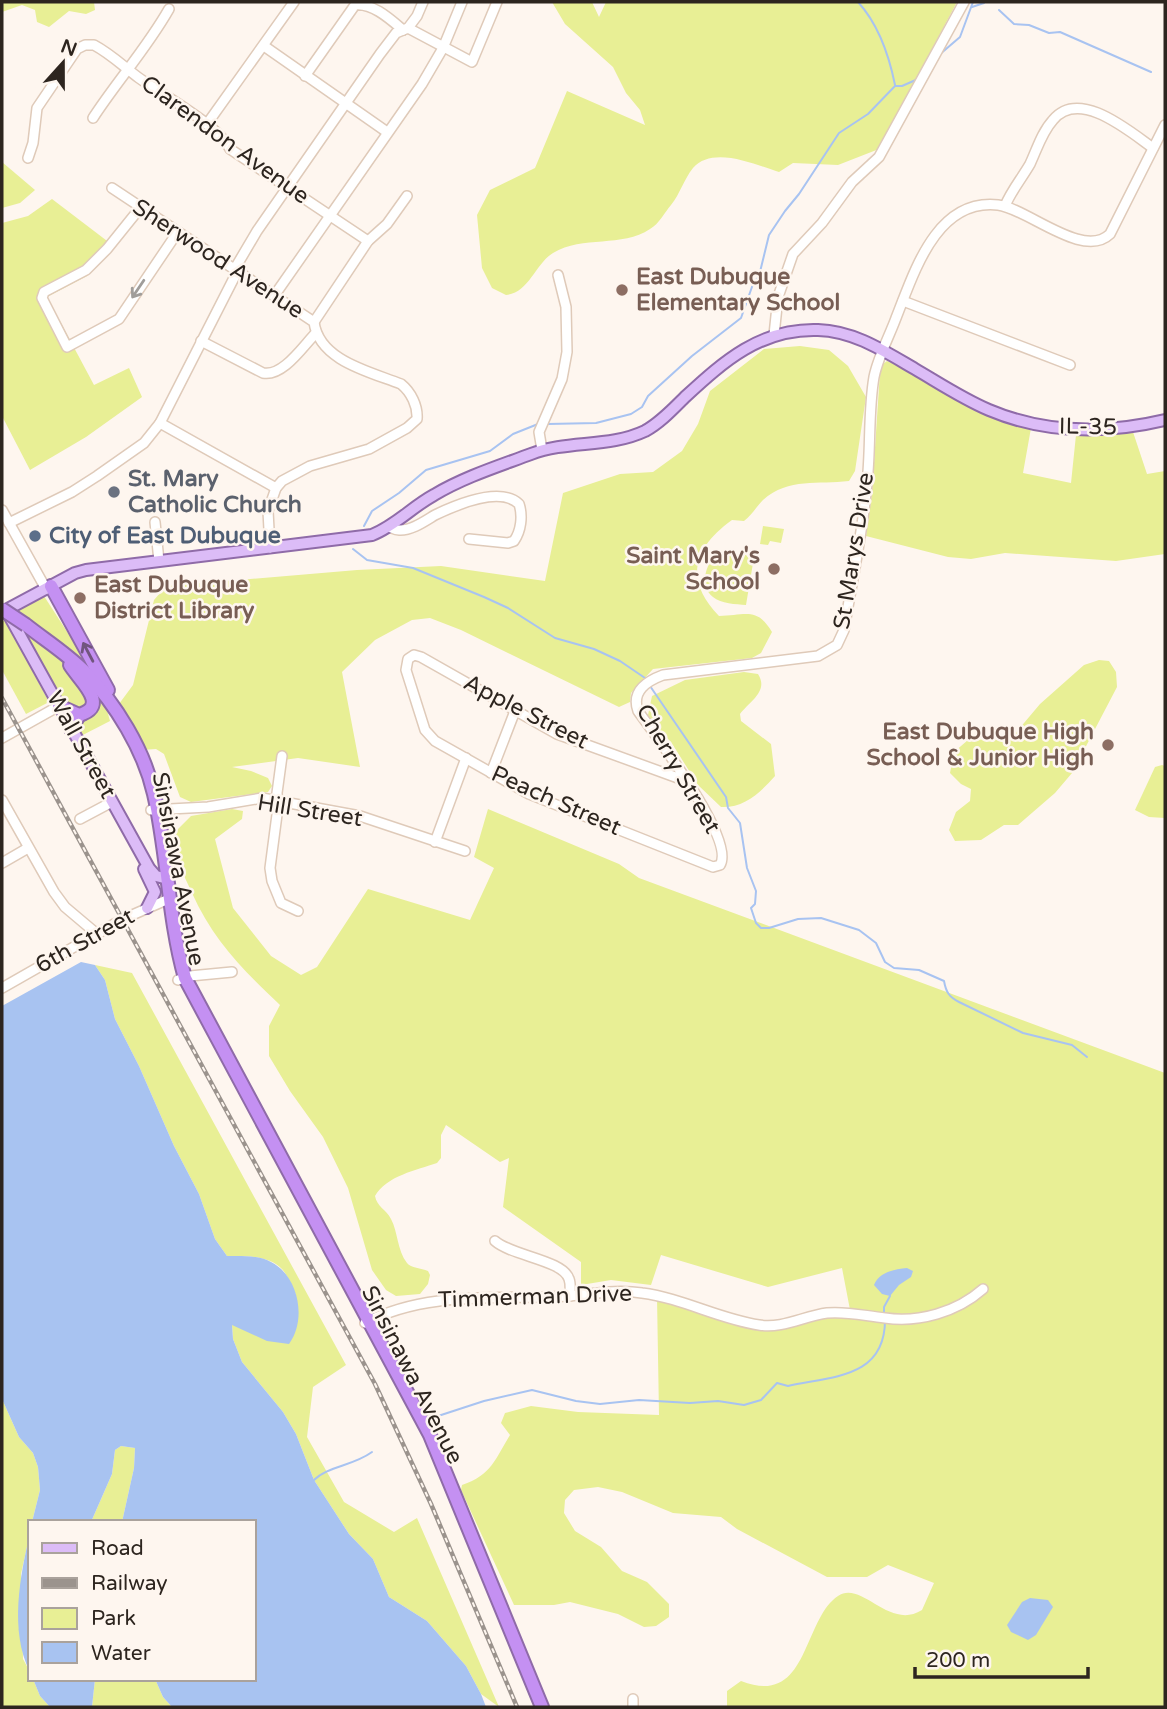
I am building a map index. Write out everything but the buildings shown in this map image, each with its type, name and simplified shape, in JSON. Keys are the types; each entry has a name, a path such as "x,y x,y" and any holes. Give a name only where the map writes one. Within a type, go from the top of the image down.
{"highway":[{"path":"48,588 70,632 64,645 55,646"},
{"path":"48,588 113,699 130,735"},
{"path":"3,609 43,638"},
{"name":"Sinsinawa Avenue","path":"43,638 83,670 99,688 130,735 149,776 181,979 187,1000 435,1445 542,1707"},
{"name":"Sinsinawa Avenue","path":"43,638 99,696 114,719 140,772 154,810"},
{"path":"70,665 91,692 93,699 88,711 79,715 71,729"},
{"path":"59,706 79,715"},
{"name":"Sinsinawa Avenue","path":"367,1322 441,1478 534,1707"}],"main road":[{"name":"IL-35","path":"3,609 80,571 361,538 388,527 445,489 542,450 616,441 647,429 668,414 726,360 774,335 796,331 833,332 860,339 961,396 1010,418 1044,426 1085,430 1122,429 1165,420"},
{"name":"Wall Street","path":"3,609 152,872 166,879"},
{"path":"137,847 138,858 154,888 154,896 147,908"}],"street":[{"path":"207,124 294,2"},
{"path":"9,523 72,492 97,476 144,443 160,423 257,231 386,46 396,33 406,29 417,16 423,2"},
{"path":"274,296 422,84 443,48 462,2"},
{"path":"305,76 355,5 362,5 387,16 406,29 472,62 497,2"},
{"path":"774,335 778,297 793,254 822,223 852,182 879,157 964,2"},
{"path":"93,118 169,9"},
{"name":"Clarendon Avenue","path":"28,158 33,143 37,108 80,46 94,45 207,124 230,149 368,241"},
{"path":"264,46 387,132"},
{"path":"1153,148 1111,120 1090,110 1076,108 1061,112 1050,123 1005,206 1077,239 1090,243 1101,241 1110,234 1165,125"},
{"name":"Sherwood Avenue","path":"111,188 314,322 316,333 338,358 405,387 416,406 417,419 407,428 362,452 303,469 282,481 276,488"},
{"path":"314,322 368,241 384,228 407,195"},
{"name":"St Marys Drive","path":"651,680 672,673 818,656 837,645 844,630 864,509 874,376 883,350 935,234 960,213 974,208 1005,206"},
{"path":"140,208 86,270 44,292 42,298 66,346 119,319 177,233"},
{"path":"542,450 539,432 562,379 567,352 566,307 558,275"},
{"path":"903,301 1070,365"},
{"path":"201,341 263,373 272,374 316,333"},
{"path":"160,423 276,488 268,511 270,548"},
{"path":"388,527 400,530 410,528 459,505 488,497 508,496 519,504 521,511 518,536 514,541 508,543 469,539"},
{"path":"2,510 48,588"},
{"path":"155,522 159,561"},
{"name":"Apple Street","path":"407,662 412,656 421,657 557,734 689,782"},
{"name":"Peach Street","path":"407,662 407,670 427,734 435,741 529,794 713,867 721,863"},
{"name":"Cherry Street","path":"651,680 639,691 636,705 689,782 717,833 724,855 721,863"},
{"path":"2,738 59,706"},
{"path":"491,773 515,711"},
{"path":"282,756 270,874 282,904 298,911"},
{"path":"435,842 466,758"},
{"name":"Hill Street","path":"154,810 208,807 257,798 360,816 465,851"},
{"path":"2,800 62,903 97,934"},
{"path":"80,819 112,803"},
{"path":"2,863 28,848"},
{"name":"6th Street","path":"4,986 122,919 168,899"},
{"path":"181,979 232,972"},
{"path":"2,975 4,986"},
{"path":"495,1241 507,1250 561,1268 570,1280 570,1296"},
{"name":"Timmerman Drive","path":"367,1322 402,1306 431,1301 570,1296 611,1291 640,1292 767,1326 839,1312 914,1319 952,1308 983,1289"}],"green space":[{"path":"2,2 94,2 95,10 86,14 69,11 49,27 37,22 35,10 22,5 2,12"},
{"path":"552,2 592,2 599,17 606,2 957,2 879,149 838,165 793,163 779,172 723,157 701,161 693,168 674,201 653,227 639,235 577,244 553,253 521,289 506,295 492,288 482,268 477,215 490,190 535,168 567,91 645,125 640,110 626,93 613,67 565,24"},
{"path":"2,162 35,190 20,203 2,208"},
{"path":"52,199 115,247 87,276 47,297 94,385 129,368 142,397 86,437 30,470 2,416 2,223 28,216"},
{"path":"800,346 829,350 848,366 866,397 855,471 849,481 804,483 773,493 744,521 732,520 719,531 702,553 698,565 697,577 701,590 719,616 749,614 761,619 772,632 761,653 752,658 653,669 631,693 630,702 619,707 461,630 430,618 412,620 375,640 342,672 360,767 298,758 232,767 268,778 272,786 268,792 191,802 180,797 164,754 156,749 141,750 119,704 133,685 154,600 166,586 357,570 441,566 545,581 563,493 620,474 653,472 682,451 698,424 710,391 764,349"},
{"path":"887,361 1031,428 1023,473 1071,483 1076,435 1133,432 1147,474 1165,471 1165,554 1116,561 1005,553 971,559 948,557 866,536 872,493 880,372"},
{"path":"763,526 784,529 781,543 770,541 768,545 760,544"},
{"path":"718,550 746,555 753,563 746,605 720,601 708,592 706,573"},
{"path":"42,593 99,681 110,721 77,738 8,609"},
{"path":"5,620 49,702 26,714 2,670 2,622"},
{"path":"1099,660 1109,661 1116,672 1117,687 1072,773 1055,793 1018,825 1004,825 981,840 955,841 949,830 956,812 970,801 971,789 950,773 954,752 968,740 1014,735 1040,704 1084,665"},
{"path":"744,672 758,674 761,686 757,696 740,714 741,721 771,744 775,776 751,798 737,805 721,807 698,785 671,742 648,715 652,696 685,680"},
{"path":"1165,766 1165,818 1149,817 1135,810 1155,767"},
{"path":"232,809 243,811 242,819 215,839 233,908 271,956 301,975 317,967 368,889 470,920 494,868 474,857 488,809 619,864 639,878 1165,1073 1165,1707 727,1707 727,1691 741,1681 763,1686 780,1682 792,1672 826,1608 838,1596 857,1594 887,1611 910,1615 922,1610 934,1583 888,1565 867,1577 827,1577 737,1529 721,1517 673,1513 622,1492 598,1487 574,1490 565,1500 564,1513 575,1531 601,1547 622,1571 647,1582 669,1604 669,1617 656,1626 644,1627 618,1614 570,1602 554,1605 514,1605 461,1490 462,1485 486,1471 510,1435 501,1423 505,1413 531,1406 578,1412 659,1415 657,1297 755,1327 851,1315 842,1268 768,1287 661,1255 651,1285 611,1280 581,1285 581,1262 503,1207 509,1158 500,1162 446,1125 441,1135 441,1158 437,1163 394,1179 375,1196 391,1219 407,1263 428,1271 430,1275 428,1284 420,1294 396,1296 386,1290 372,1270 348,1188 323,1137 269,1056 269,1026 280,1005 241,967 219,940 200,910 179,863 176,831 191,816"},
{"path":"95,965 132,973 346,1365 313,1387 307,1437 344,1502 394,1532 417,1518 499,1707 481,1694 466,1666 427,1621 389,1597 373,1559 349,1534 314,1480 296,1434 283,1412 242,1362 233,1339 232,1325 296,1295 277,1264 256,1257 227,1256 215,1239 199,1194 115,1019 105,980"},
{"path":"2,1399 19,1437 33,1453 38,1467 40,1490 32,1520 28,1520 28,1542 21,1574 23,1659 28,1668 28,1681 34,1681 40,1696 50,1707 2,1707"},
{"path":"121,1446 135,1448 134,1468 122,1520 92,1520 112,1474 115,1450"},
{"path":"95,1681 156,1681 163,1697 172,1707 92,1707"}],"water":[{"path":"81,962 95,965 105,980 115,1019 199,1194 215,1239 227,1256 255,1257 271,1262 281,1269 294,1288 299,1311 298,1323 289,1344 267,1341 232,1325 233,1339 242,1362 283,1412 296,1434 314,1480 349,1534 373,1559 389,1597 427,1621 466,1666 486,1707 172,1707 163,1697 156,1681 256,1681 256,1520 122,1520 134,1468 135,1448 121,1446 115,1450 112,1474 92,1520 32,1520 40,1490 38,1467 33,1453 19,1437 2,1399 2,1006"},
{"path":"907,1268 913,1271 911,1277 899,1285 890,1296 882,1294 874,1285 883,1274"},
{"path":"28,1543 28,1667 18,1621"},
{"path":"1030,1598 1048,1600 1053,1607 1036,1635 1028,1640 1011,1632 1007,1625 1022,1602"},
{"path":"34,1681 95,1681 92,1707 50,1707 40,1696"}],"waterway":[{"path":"858,2 872,20 882,41 895,85"},
{"path":"939,55 960,37 973,2"},
{"path":"972,7 984,3"},
{"path":"999,10 1014,24 1029,25 1049,33 1060,32 1151,72"},
{"path":"548,424 596,423 631,414 642,407 648,396 692,356 741,318 753,284 759,276 769,235 839,133 868,114 895,86 918,79"},
{"path":"364,526 372,511 426,470 490,451 513,434 538,424"},
{"path":"353,549 367,560 413,568 484,597 508,608 555,638 594,649 620,661 645,678"},
{"path":"650,686 726,797 728,808 740,823 747,868 756,891 755,904 751,908 756,923 761,928 798,919 821,918 859,930 876,943 885,962 894,968 919,970 944,981 948,994 959,1002 1023,1033 1072,1045 1087,1057"},
{"path":"884,1314 884,1307 890,1296"},
{"path":"435,1417 484,1401 532,1390 600,1404 639,1400 690,1403 718,1401 744,1405 761,1400 777,1383 788,1386 822,1380 853,1371 866,1364 883,1339 885,1320"},
{"path":"314,1480 372,1452"}],"railway":[{"path":"2,698 375,1384 431,1504 517,1707"}],"place":[{"name":"East Dubuque Elementary School","path":"622,290"},
{"name":"St. Mary Catholic Church","path":"114,492"},
{"name":"City of East Dubuque","path":"35,536"},
{"name":"Saint Mary's School","path":"774,569"},
{"name":"East Dubuque District Library","path":"80,598"},
{"name":"East Dubuque High School & Junior High","path":"1108,745"}]}
